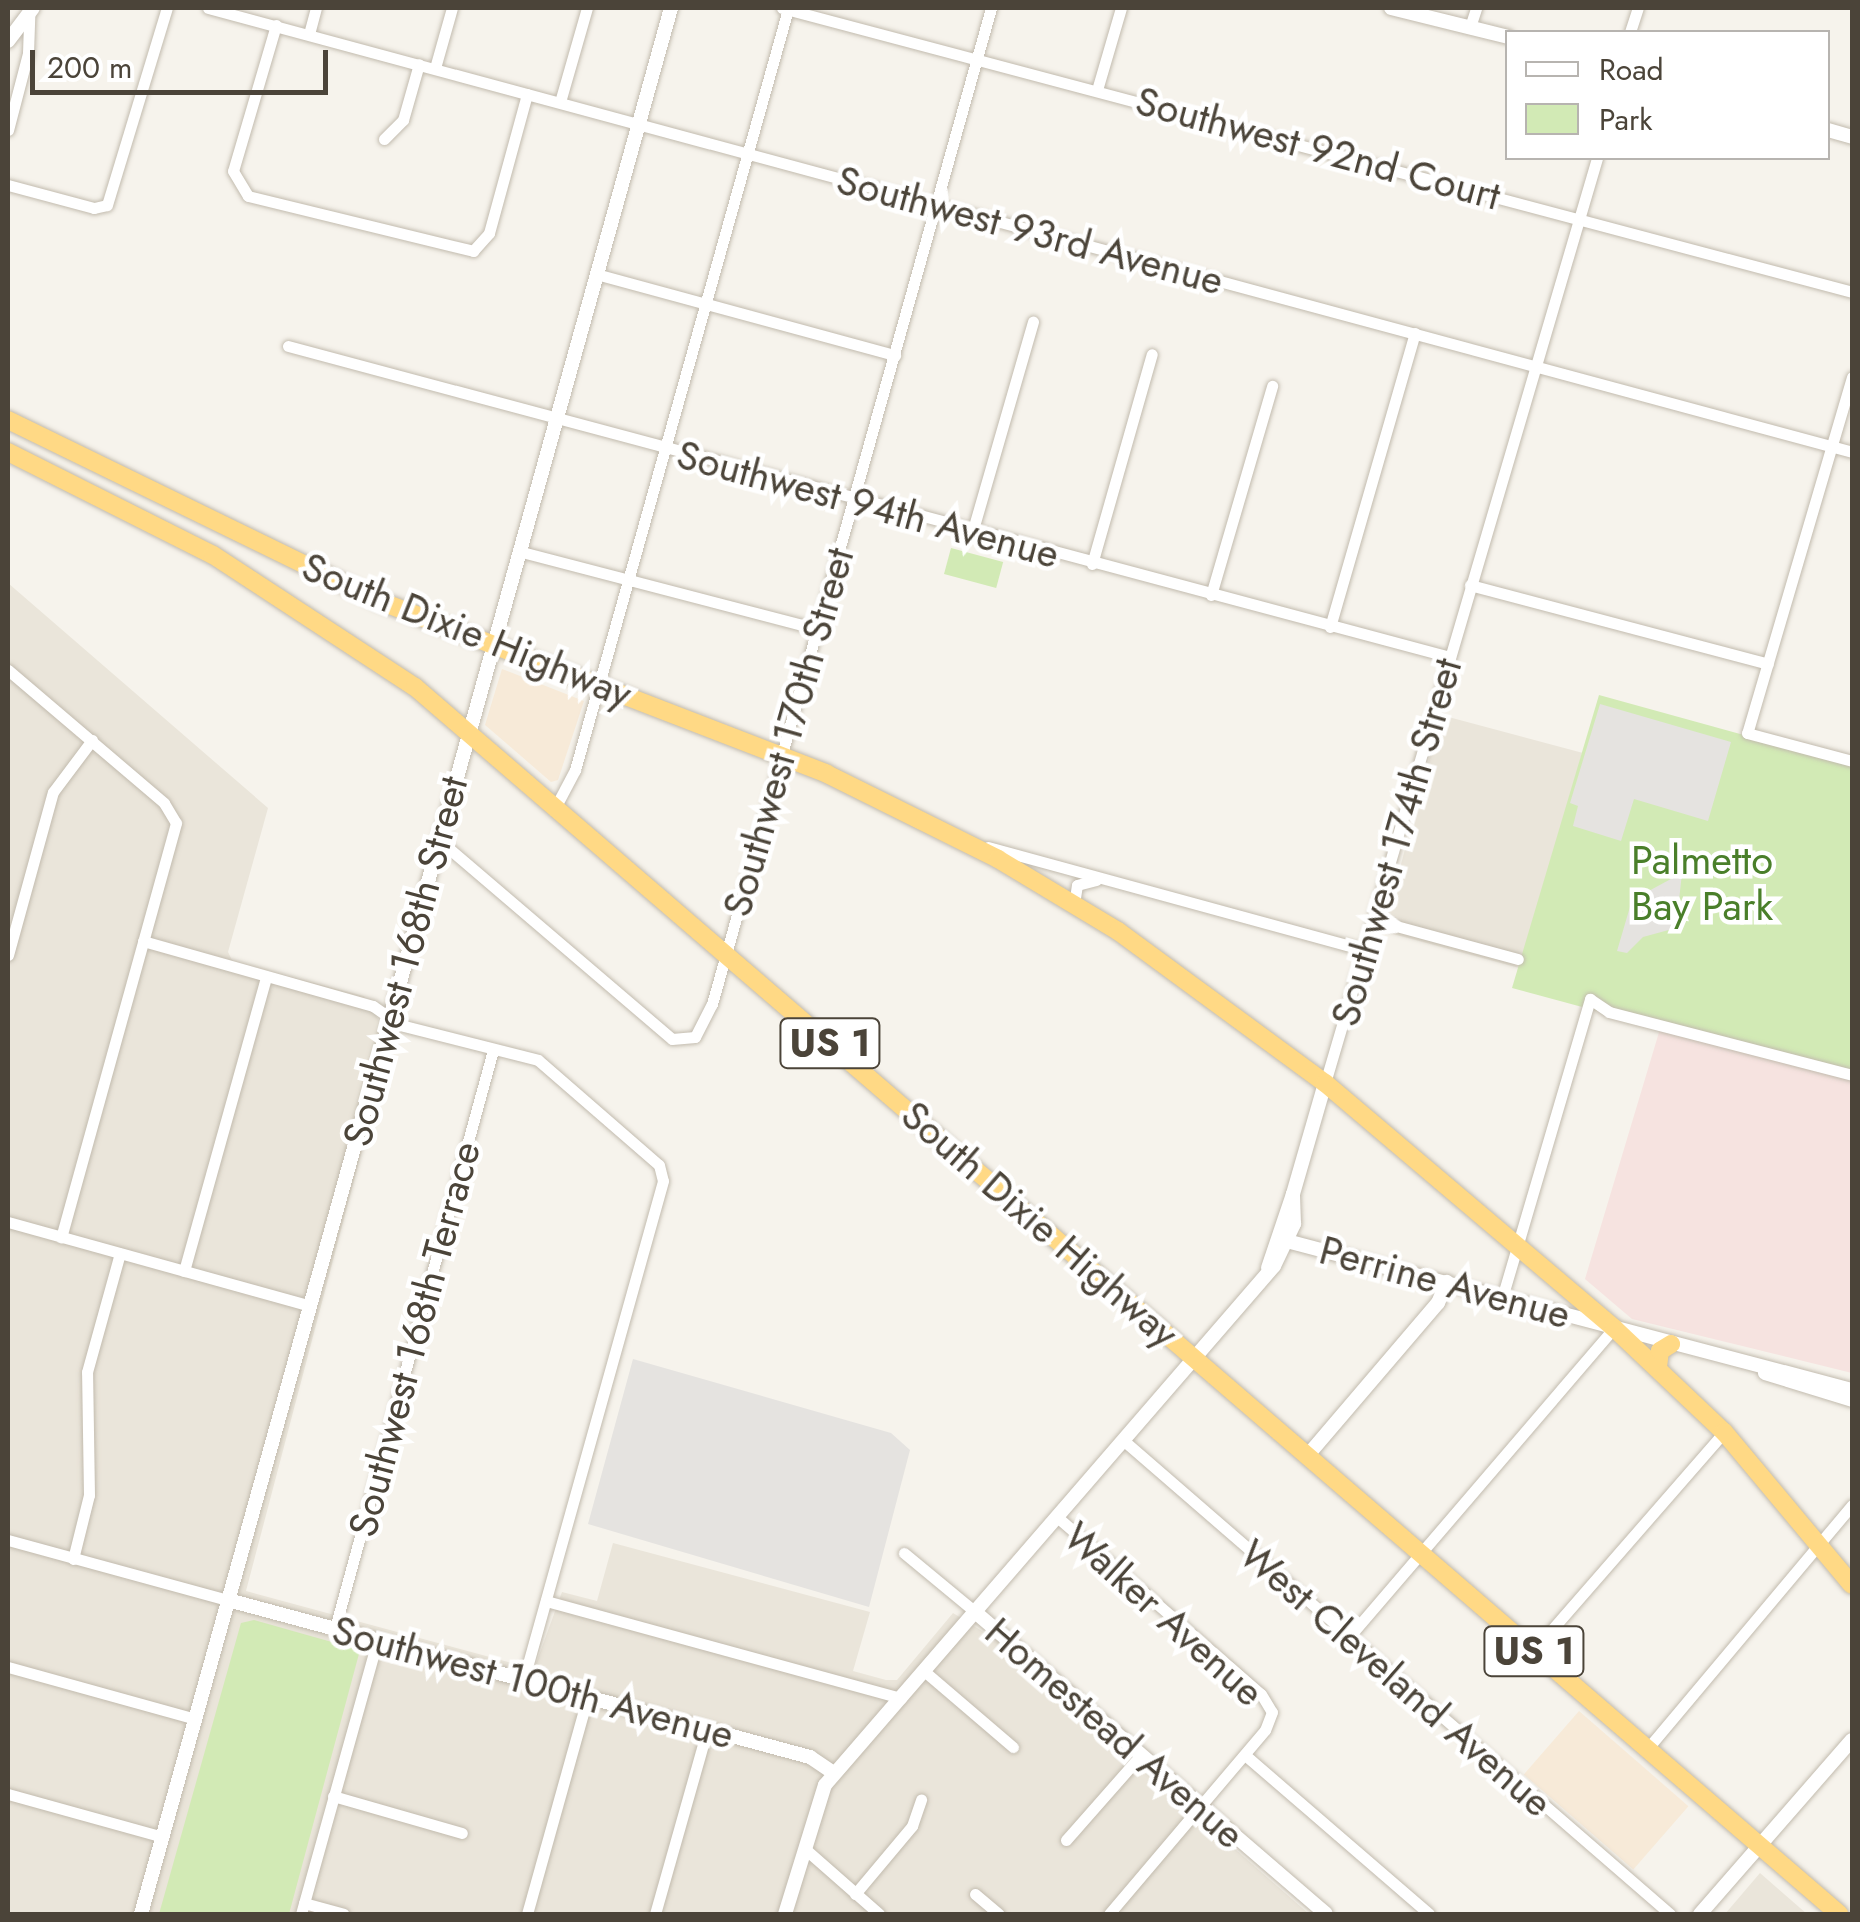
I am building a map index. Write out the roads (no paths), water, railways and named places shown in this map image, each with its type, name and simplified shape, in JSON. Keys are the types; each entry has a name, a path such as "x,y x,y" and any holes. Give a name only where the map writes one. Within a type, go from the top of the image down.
{"highway":[{"name":"South Dixie Highway","path":"8,420 266,548 491,646 781,754 964,842 1074,904 1200,987 1326,1083 1614,1328 1724,1432 1852,1585"},
{"path":"8,452 42,438"},
{"name":"South Dixie Highway","path":"8,452 250,576 364,650 468,730 1839,1914"},
{"path":"67,481 104,468"},
{"path":"250,576 266,548"},
{"path":"1658,1368 1660,1351 1671,1344"}],"street":[{"path":"8,185 94,208 107,205 167,8"},
{"name":"Southwest 93rd Avenue","path":"208,8 1852,452"},
{"path":"309,34 316,8"},
{"path":"435,68 452,8"},
{"path":"560,102 587,8"},
{"name":"Southwest 168th Street","path":"141,1914 671,8"},
{"path":"556,806 572,782 630,580 750,154 785,8"},
{"name":"Southwest 92nd Court","path":"785,8 1852,292"},
{"name":"Southwest 170th Street","path":"439,840 684,1043 694,1037 712,1004 991,8"},
{"path":"1097,90 1121,8"},
{"path":"1391,8 1505,37"},
{"path":"1470,28 1476,8"},
{"path":"8,41 31,11"},
{"path":"8,130 28,53 31,11"},
{"path":"276,25 234,168 236,183 248,196 449,250 481,246 527,94"},
{"path":"384,139 403,120 419,64"},
{"name":"Southwest 174th Street","path":"1282,1240 1296,1214 1293,1194 1593,160"},
{"path":"596,274 895,355"},
{"path":"972,533 1034,322"},
{"path":"1330,627 1415,333"},
{"name":"Southwest 94th Avenue","path":"288,346 972,533 1450,657"},
{"path":"1092,564 1152,354"},
{"path":"1852,377 1747,732 1852,762"},
{"path":"1211,595 1272,386"},
{"path":"518,551 818,629"},
{"path":"1470,585 1768,664"},
{"path":"8,670 174,815 176,830 61,1237"},
{"path":"8,955 53,792 92,740"},
{"path":"964,842 1365,950"},
{"path":"1074,904 1077,885 1101,879"},
{"path":"1374,920 1518,960"},
{"path":"143,941 373,1006 391,1018 550,1068 652,1157 664,1176 524,1678"},
{"path":"184,1271 266,977"},
{"path":"1502,1298 1590,1000 1609,1012 1852,1075"},
{"name":"Southwest 168th Terrace","path":"335,1628 492,1050"},
{"path":"8,1226 310,1306"},
{"path":"785,1914 820,1794 834,1773 1268,1268 1282,1240"},
{"name":"Perrine Avenue","path":"1282,1240 1760,1370"},
{"path":"73,1558 89,1494 87,1372 120,1253"},
{"path":"1308,1455 1438,1303 1446,1282"},
{"path":"1349,1637 1614,1328"},
{"path":"1760,1370 1852,1390"},
{"path":"1760,1370 1852,1400"},
{"path":"1534,1650 1724,1432"},
{"name":"West Cleveland Avenue","path":"1123,1440 1670,1914"},
{"path":"1648,1748 1852,1505"},
{"name":"Walker Avenue","path":"1056,1516 1261,1694 1272,1712 1245,1755"},
{"path":"8,1540 228,1600"},
{"name":"Homestead Avenue","path":"904,1553 1141,1754 1314,1911"},
{"name":"Southwest 100th Avenue","path":"228,1600 810,1756 834,1773"},
{"path":"546,1601 901,1698"},
{"path":"344,1914 302,1909 378,1639"},
{"path":"8,1667 195,1720"},
{"path":"924,1671 1013,1746"},
{"path":"527,1914 588,1696"},
{"path":"655,1914 707,1730"},
{"path":"1700,1914 1852,1740"},
{"path":"1066,1840 1141,1754"},
{"path":"1110,1914 1245,1755 1429,1914"},
{"path":"8,1794 162,1837"},
{"path":"334,1796 462,1833"},
{"path":"855,1894 912,1826 921,1800"},
{"path":"804,1848 879,1914"},
{"path":"975,1894 999,1914"}],"park label":[{"name":"Palmetto Bay Park","path":"1702,883"}]}
